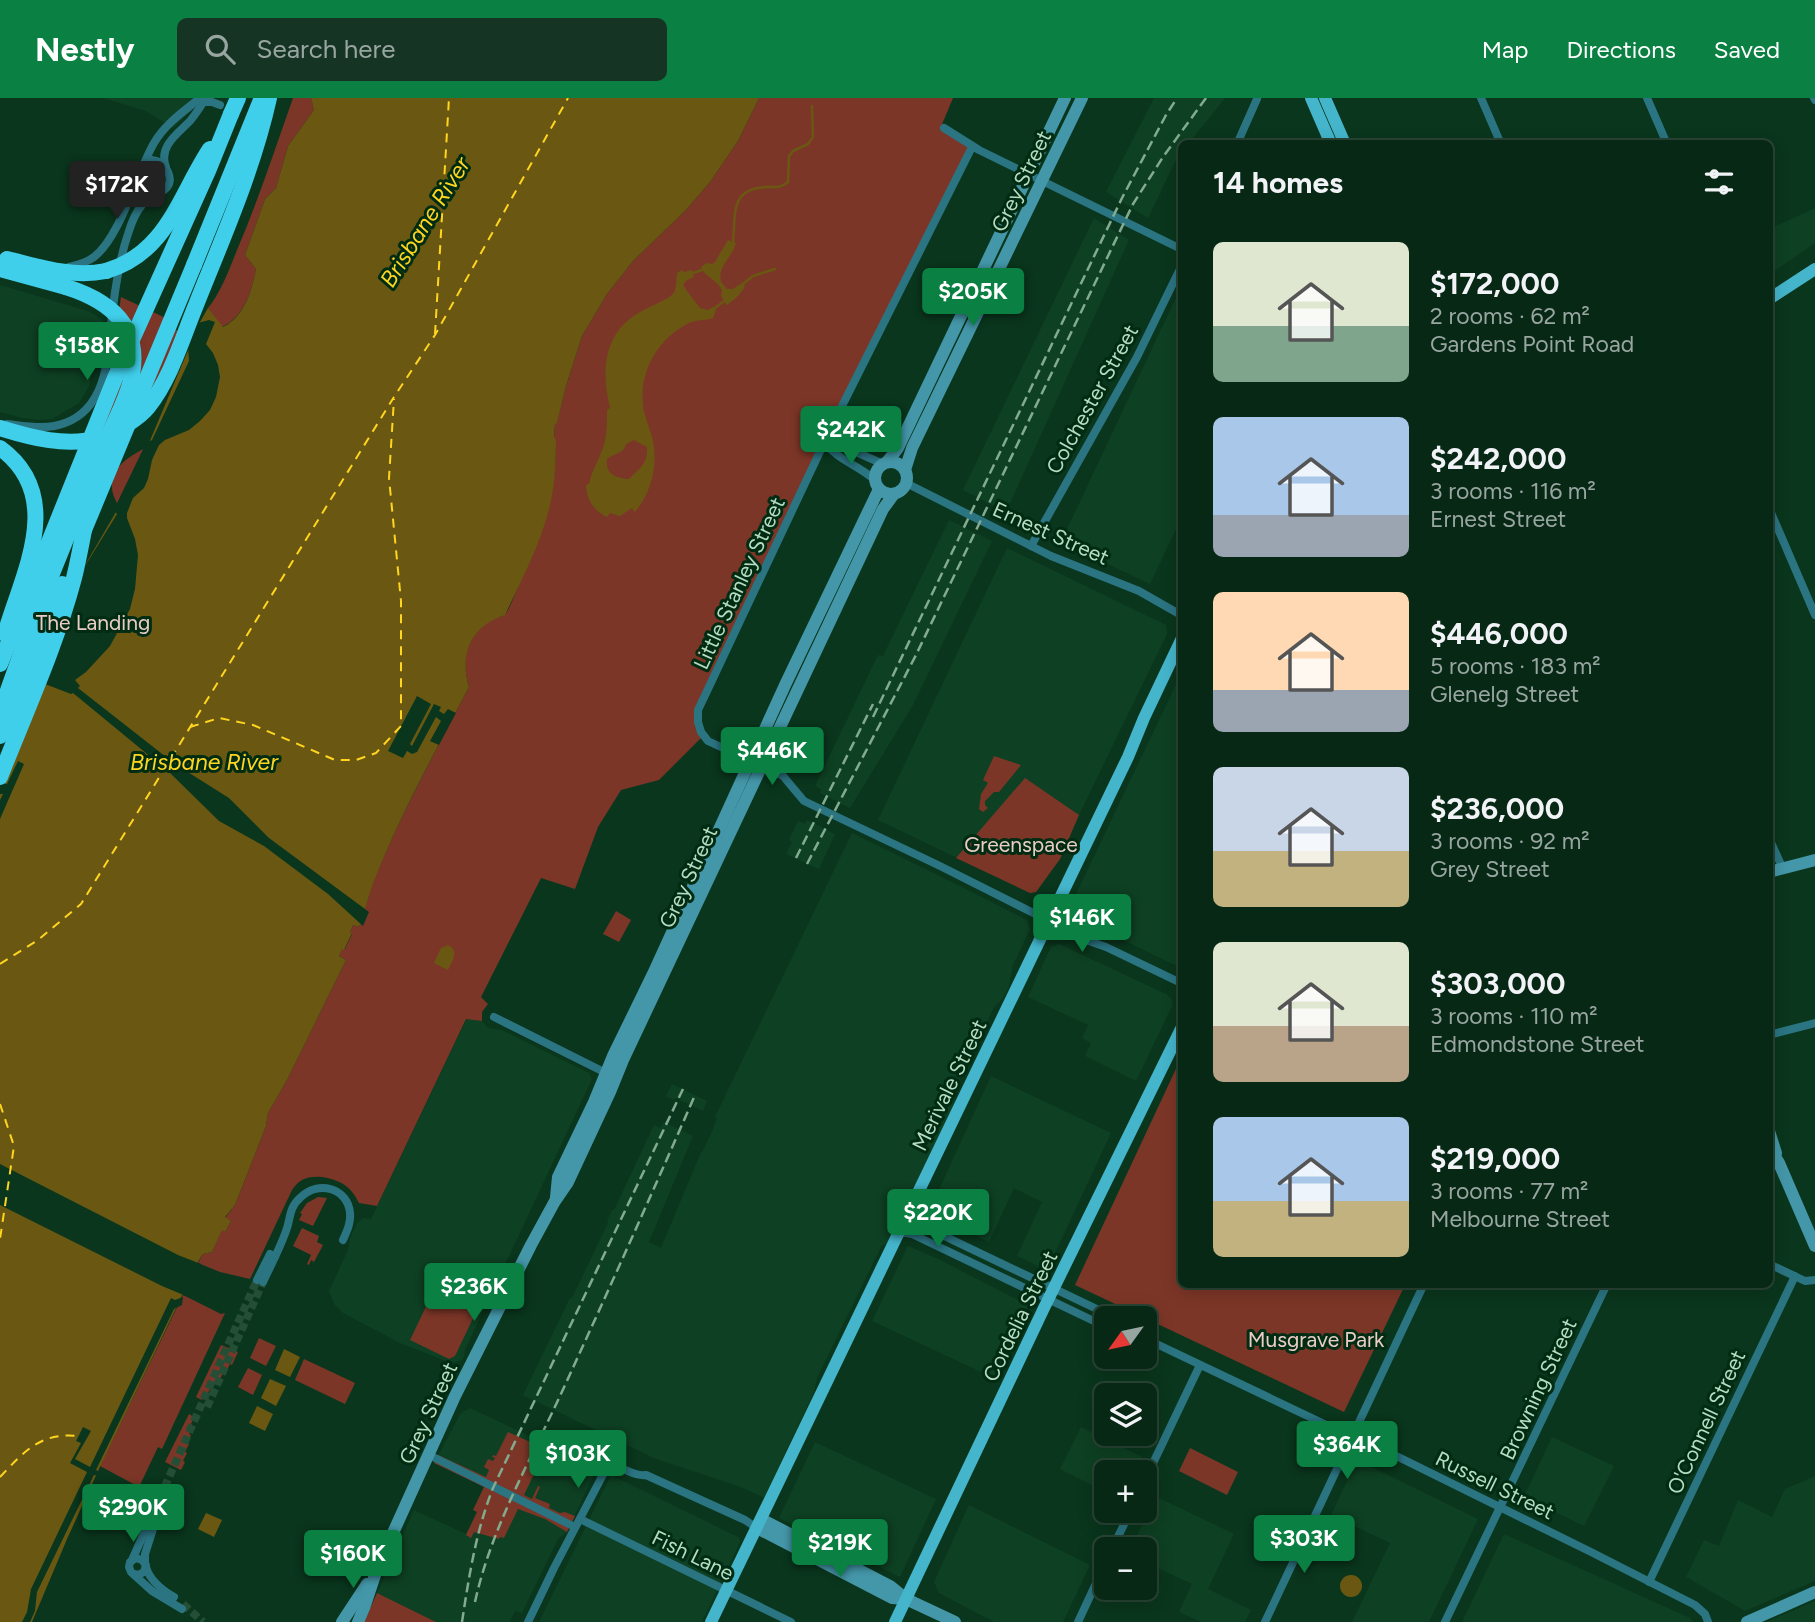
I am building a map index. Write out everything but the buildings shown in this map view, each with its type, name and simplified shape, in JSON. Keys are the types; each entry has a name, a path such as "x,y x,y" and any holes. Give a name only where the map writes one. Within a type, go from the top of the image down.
{"highway":[{"path":"2,262 84,274 106,271 134,259 158,239 197,169 225,109 238,98"},
{"path":"0,736 261,98"},
{"path":"0,426 45,439 81,442 109,434 143,413 153,400 173,361 243,185 259,139 269,98"},
{"path":"0,664 117,373 208,172 225,109"},
{"path":"0,713 32,623 124,399 131,379 132,348 122,321 102,302 2,262"},
{"path":"0,448 15,460 25,474 36,507 36,523 28,562 0,653"},
{"path":"0,777 62,617 84,530"}],"main road":[{"path":"1311,98 1329,140"},
{"path":"1325,98 1343,140"},
{"path":"1773,296 1815,269"},
{"name":"Merivale Street","path":"711,1622 1128,757 1178,646"},
{"name":"Cordelia Street","path":"895,1622 1178,1034"}],"street":[{"name":"Grey Street","path":"885,463 898,448 1065,98"},
{"name":"Grey Street","path":"905,476 912,448 1082,98"},
{"path":"1481,98 1499,140"},
{"path":"1647,98 1665,140"},
{"path":"203,99 225,109"},
{"path":"2,262 62,267 90,260 102,250 111,235 154,142 162,132 203,99"},
{"path":"0,426 62,425 82,414 96,398 105,373 116,287 127,236 141,205 169,186 170,178 163,159 164,150 192,119 203,99"},
{"path":"1239,140 1257,99"},
{"path":"944,128 972,147 1028,176 1178,248"},
{"name":"Little Stanley Street","path":"756,763 708,741 698,722 698,710 825,443 972,147"},
{"path":"144,165 148,161 156,160 167,169"},
{"name":"Colchester Street","path":"1031,545 1137,357 1178,274"},
{"path":"825,443 838,444 885,463 897,463 905,476 902,490 889,494 863,470 833,454 825,443"},
{"path":"877,484 876,469 885,463"},
{"name":"Ernest Street","path":"905,476 1051,556 1139,591 1178,613"},
{"name":"Grey Street","path":"756,763 786,683 877,484"},
{"name":"Grey Street","path":"358,1622 377,1569 455,1396 525,1255 568,1182 611,1075 623,1060 756,763 883,509 894,494"},
{"path":"1773,517 1815,615"},
{"path":"756,763 783,776 804,801 1089,942 1106,947 1178,983"},
{"path":"1773,847 1783,869"},
{"path":"1773,871 1815,860"},
{"path":"494,1017 611,1075"},
{"path":"1773,1034 1815,1023"},
{"path":"1773,1144 1815,1246"},
{"path":"1773,1153 1779,1163"},
{"path":"260,1281 288,1228 288,1217 298,1199 315,1188 332,1189 344,1198 350,1209 350,1225 343,1240"},
{"path":"902,1227 912,1234 1052,1294 1094,1309"},
{"path":"1773,1266 1805,1281 1815,1280"},
{"name":"O'Connell Street","path":"1649,1582 1795,1276"},
{"path":"1265,1622 1422,1288"},
{"name":"Browning Street","path":"1445,1622 1605,1288"},
{"path":"1052,1294 1094,1320"},
{"name":"Russell Street","path":"1157,1344 1339,1431 1370,1443 1649,1582 1700,1608 1708,1622"},
{"path":"1154,1460 1200,1364"},
{"name":"Fish Lane","path":"429,1455 791,1622"},
{"path":"528,1622 602,1474 610,1466 619,1466 639,1476 646,1475 745,1520 759,1523 892,1598 906,1599 955,1622"},
{"path":"149,1530 145,1554 148,1574 183,1606 152,1591 130,1569 131,1562 149,1530"},
{"path":"131,1562 139,1558 146,1565"},
{"path":"134,1574 142,1574 146,1565"},
{"name":"Grey Street","path":"342,1622 377,1569"},
{"path":"1078,1622 1094,1588"},
{"path":"1747,1622 1815,1592"}],"shaded area":[{"path":"103,98 205,98 173,128 146,111"},
{"path":"1154,98 1225,98 1191,140 1178,140 1178,158 1148,218 1106,192"},
{"path":"1815,208 1815,243 1773,272 1773,227"},
{"path":"1094,218 1129,240 1006,512 963,490"},
{"path":"0,285 88,311 103,320 89,386 79,403 52,419 22,418 0,412"},
{"path":"1178,293 1178,527 1150,584 1061,542"},
{"path":"949,520 992,541 913,705 850,808 820,793 821,789 815,786 878,655 883,656"},
{"path":"1007,548 1166,625 1167,634 1060,859 1036,892 1030,893 878,820"},
{"path":"1178,680 1178,967 1067,913"},
{"path":"807,820 835,834 819,869 786,854 798,821 805,824"},
{"path":"852,833 1027,920 1030,929 1013,965 1004,997 994,1007 959,1081 954,1105 817,1378 814,1392 764,1498 741,1487 656,1459 523,1395 654,1125 660,1128 664,1122 693,1136 649,1242 661,1248 711,1134 717,1118 715,1117"},
{"path":"1059,944 1168,995 1172,1000 1172,1006 1136,1081 1085,1056 1091,1043 1082,1038 1088,1025 1028,997 1051,947"},
{"path":"467,1018 482,1021 488,1028 502,1030 589,1073 592,1079 464,1356 462,1360 451,1363 400,1343 343,1313 334,1304 329,1291 357,1223 363,1218 371,1219"},
{"path":"991,1076 1111,1133 1049,1266 1042,1268 1017,1256 1042,1202 1014,1188 989,1242 932,1216 930,1209"},
{"path":"672,1084 707,1101 703,1111 666,1096"},
{"path":"908,1246 1028,1305 994,1378 872,1321"},
{"path":"470,1408 591,1465 596,1470 567,1532 558,1539 522,1613 515,1611 510,1622 436,1622 377,1593 414,1510 466,1534 477,1512 473,1510 484,1487 434,1463 461,1413"},
{"path":"1081,1427 1094,1433 1094,1446 1120,1446 1142,1457 1141,1460 1094,1460 1094,1486 1060,1469"},
{"path":"1552,1437 1614,1466 1584,1526 1524,1497"},
{"path":"815,1442 936,1499 900,1577 779,1518"},
{"path":"1357,1460 1478,1519 1429,1622 1352,1622 1390,1543 1331,1515"},
{"path":"611,1475 740,1538 702,1622 539,1622"},
{"path":"1815,1476 1815,1581 1745,1611 1686,1577 1704,1540 1719,1546 1738,1500 1772,1517 1785,1489"},
{"path":"1157,1497 1234,1534 1208,1589 1251,1610 1245,1622 1201,1622 1179,1612 1192,1584 1157,1568 1157,1537 1136,1537 1143,1523 1157,1523"},
{"path":"969,1505 1090,1565 1063,1622 994,1622 939,1593 934,1582"},
{"path":"1504,1534 1690,1618 1693,1622 1462,1622"},
{"path":"1815,1601 1815,1622 1766,1622"}],"green space":[{"path":"293,98 311,98 314,110 288,146 276,188 265,199 245,255 256,269 249,294 236,317 222,327 208,308 217,295 245,231"},
{"path":"759,98 953,98 940,129 972,147 924,240 698,711 703,736 659,780 621,790 598,827 575,889 541,878 481,997 488,1004 482,1012 482,1021 466,1019 377,1206 359,1203 349,1188 334,1180 322,1177 305,1179 292,1190 250,1279 220,1272 198,1263 203,1254 212,1252 222,1229 225,1232 231,1221 225,1218 235,1205 266,1126 268,1113 346,960 339,956 342,948 345,949 353,925 359,927 374,880 396,831 469,687 465,666 469,645 483,626 507,612 535,549 554,480 555,424 582,336 607,294 633,261 685,211 710,182 738,141"},
{"path":"121,297 172,321 179,335 152,390 101,431"},
{"path":"153,444 118,505 113,493 114,475 125,460"},
{"path":"994,756 1021,765 999,792 994,792 985,801 988,808 983,812 979,809 981,794 988,783 983,780"},
{"name":"Greenspace","path":"1025,778 1079,815 1060,859 1036,892 1030,893 956,858"},
{"path":"616,911 631,920 619,942 603,934"},
{"name":"Musgrave Park","path":"1178,1064 1178,1288 1404,1288 1344,1412 1157,1324 1157,1306 1119,1306 1075,1285"},
{"path":"318,1197 327,1198 313,1226 299,1220 307,1203"},
{"path":"302,1228 319,1236 317,1242 323,1245 314,1262 311,1260 309,1265 307,1264 311,1255 293,1246"},
{"path":"433,1292 476,1312 455,1356 449,1359 410,1340"},
{"path":"183,1295 221,1314 225,1313 162,1449 158,1447 139,1487 100,1466"},
{"path":"259,1338 276,1346 266,1366 250,1358"},
{"path":"221,1345 238,1352 232,1365 218,1378 214,1386 212,1385 202,1400 196,1397"},
{"path":"304,1359 355,1383 345,1404 295,1380"},
{"path":"248,1368 262,1375 253,1395 238,1387"},
{"path":"189,1414 194,1417 191,1424 193,1426 181,1470 165,1462"},
{"path":"508,1432 546,1449 524,1495 532,1499 538,1486 540,1487 535,1498 550,1504 549,1508 560,1513 575,1516 567,1532 545,1519 518,1509 504,1538 474,1532 471,1538 466,1535 477,1512 473,1510 484,1487 434,1463 438,1455 486,1477 489,1470 484,1467 488,1459 493,1461 493,1455 496,1456"},
{"path":"1190,1448 1238,1472 1227,1495 1179,1471"},
{"path":"123,1491 134,1496 122,1520 118,1518 117,1521 102,1513 112,1494 115,1496"},
{"path":"377,1593 436,1622 364,1622"}],"water":[{"name":"Brisbane River","path":"311,98 759,98 738,141 710,182 685,211 633,261 607,294 582,336 555,424 555,464 550,505 542,533 524,574 505,615 484,626 471,643 466,663 469,687 395,832 374,881 359,927 353,925 350,932 352,933 344,950 342,949 339,956 346,960 268,1113 266,1126 235,1205 225,1217 231,1221 225,1232 222,1230 212,1252 203,1254 199,1260 98,1471 32,1622 0,1622 0,694 59,614 130,488 208,308 223,327 242,310 256,269 245,255 265,199 276,188 288,146 314,110"},
{"path":"728,240 736,243 721,271 721,282 727,289 733,289 742,283 745,287 727,305 721,296 720,287 701,267 715,262"},
{"path":"692,270 694,277 683,285 700,308 708,310 713,307 716,310 713,318 690,322 677,330 659,347 653,358 644,380 643,392 644,409 654,450 652,479 641,505 635,512 632,508 620,516 610,513 607,517 592,504 586,485 589,484 606,436 607,410 610,408 606,380 608,354 618,331 628,321 673,294 677,273","holes":["634,440 647,447 645,462 629,479 610,472 607,459 621,452 626,444"]},
{"path":"448,945 454,953 448,970 434,963 441,948"},
{"path":"284,1349 300,1357 290,1377 275,1370"},
{"path":"270,1379 286,1386 276,1406 261,1398"},
{"path":"257,1406 273,1414 265,1431 249,1423"},
{"path":"206,1513 222,1520 214,1537 198,1529"},
{"path":"1351,1575 1359,1578 1362,1586 1359,1594 1351,1597 1343,1594 1340,1586 1343,1578"}],"pier":[{"name":"The Landing","path":"205,305 198,323 209,320 215,322 206,344 218,365 220,377 216,397 210,410 200,421 189,430 159,445 144,488 133,498 127,513 138,555 130,609 110,646 75,680 80,686 78,688 175,764 229,798 269,838 369,912 363,926 328,894 264,846 219,821 169,772 73,693 45,684 5,784 18,761 24,764 0,819 0,800 3,794 0,794 0,688 56,612 88,553 85,566 117,514 114,510 119,499 146,443 152,440 189,361 188,348 183,361 197,321"},
{"path":"417,696 431,704 410,744 412,746 434,704 441,707 439,711 444,714 448,709 456,713 439,745 430,741 441,721 436,717 417,752 412,754 407,751 403,758 388,751"},
{"path":"0,1164 178,1255 201,1264 186,1296 0,1205"},
{"path":"183,1297 182,1305 174,1309 96,1470 100,1472 98,1476 94,1475 37,1592 35,1611 30,1622 22,1622 27,1612 31,1589 87,1472 70,1463 81,1443 76,1441 83,1427 91,1431 75,1459 90,1467 171,1298 175,1300"}],"waterway":[{"path":"733,242 735,213 740,198 746,192 778,187 788,182 789,156 808,144 813,137 812,106"},
{"path":"743,284 753,276 775,269"},
{"path":"693,273 702,270"},
{"path":"715,308 724,301"}],"ferry route":[{"path":"435,334 449,98"},
{"path":"0,964 38,940 81,904 435,335 568,98"},
{"path":"190,727 219,718 253,725 335,760 356,760 376,753 401,726 401,601 389,478 394,399"},
{"path":"0,1104 14,1146 0,1239"},
{"path":"0,1477 25,1452 43,1441 53,1437 78,1436"}],"tunnel":[{"path":"145,1531 257,1280"},
{"path":"207,1407 263,1282"},
{"path":"153,1529 169,1492"},
{"path":"183,1604 203,1622"}],"railway":[{"path":"873,717 1122,198 1177,98"},
{"path":"807,864 916,655 1133,204 1206,98"},
{"path":"796,858 873,704"},
{"path":"462,1622 470,1571 493,1488 683,1089"},
{"path":"475,1602 501,1522 695,1095"}]}
